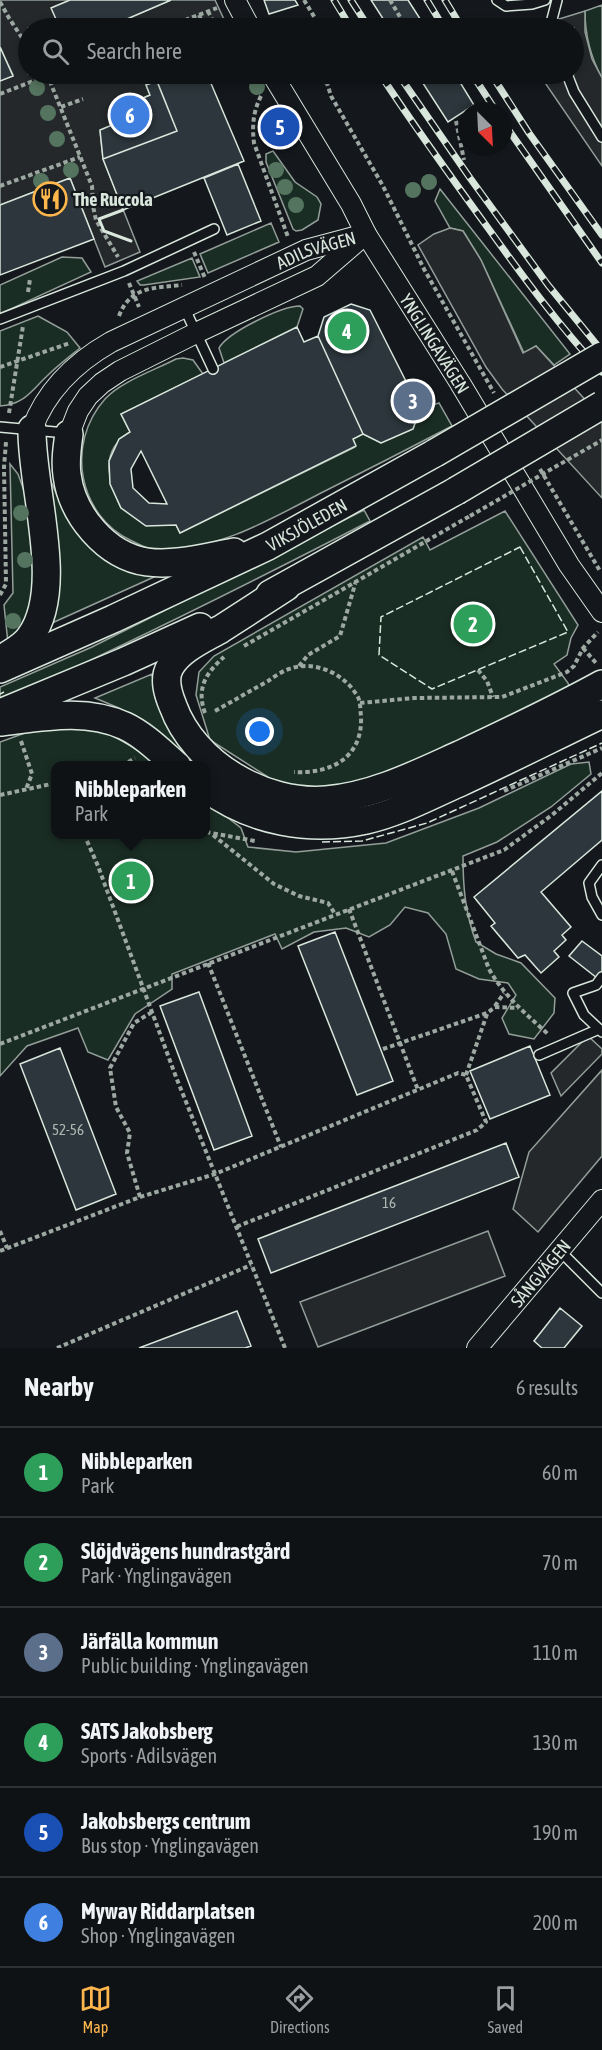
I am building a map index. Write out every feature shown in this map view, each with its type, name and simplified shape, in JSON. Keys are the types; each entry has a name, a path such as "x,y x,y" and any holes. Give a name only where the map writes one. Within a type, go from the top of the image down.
{"main road":[{"name":"VIKSJÖLEDEN","path":"0,669 268,546 602,356"},
{"path":"602,405 286,587 183,652 170,668 166,688 180,724 203,754 238,778 256,787 280,795 323,800 368,792 420,772 549,713 602,684"},
{"path":"0,660 30,638 43,611 46,594 47,570 33,467 32,429"},
{"path":"69,434 66,457 67,477 72,494 91,528 103,541 117,550 147,562 169,562 268,546"},
{"path":"6,722 123,662 286,587"},
{"path":"210,790 246,811 274,820 302,825 367,820 488,770 602,714"},
{"path":"6,722 66,715 96,716 126,727 172,761"}],"street":[{"path":"235,0 245,18"},
{"name":"YNGLINGAVÄGEN","path":"279,84 327,163 366,234 460,383 569,565 602,612"},
{"name":"ADILSVÄGEN","path":"32,429 47,398 73,368 90,354 306,250 366,234"},
{"name":"ADILSVÄGEN","path":"69,434 78,411 88,396 102,383 120,371 196,333 317,276 366,234"},
{"name":"SÅNGVÄGEN","path":"477,1348 602,1200"}],"lane":[{"path":"497,0 506,6 532,4 545,0"},
{"path":"552,18 557,0"},
{"path":"570,84 602,138"},
{"path":"0,319 124,271 214,229"},
{"path":"184,307 213,369"},
{"path":"0,427 69,434"},
{"path":"602,865 589,883 592,897 602,915"},
{"path":"539,1055 600,1030 584,1015 573,993 596,985 602,977"},
{"path":"559,1250 602,1293"}],"path":[{"path":"191,18 235,0"},
{"path":"304,0 315,18"},
{"path":"390,0 401,18"},
{"path":"0,2 18,32"},
{"path":"208,11 211,18"},
{"path":"0,94 24,84"},
{"path":"53,84 93,190 96,220 118,256 141,313"},
{"path":"268,84 258,103 253,130 260,162 287,229 289,238 287,241"},
{"path":"327,84 331,96 383,186 424,269 497,398"},
{"path":"62,107 83,99"},
{"path":"456,121 464,160"},
{"path":"0,186 80,157"},
{"path":"189,240 206,281"},
{"path":"119,323 123,307 134,294 148,289 189,284"},
{"path":"207,719 201,702 202,686 210,670 224,657 602,440"},
{"path":"538,466 594,559 602,577"},
{"path":"299,667 308,655 340,636 356,581"},
{"path":"360,703 414,698 502,697 567,672 574,666 583,648 602,628"},
{"path":"583,648 602,670"},
{"path":"215,711 291,668 310,665 327,670 342,679 356,693 360,703 362,732 351,754 336,765 311,773 287,771"},
{"path":"478,670 487,681 493,697"},
{"path":"6,722 32,774 26,789"},
{"path":"0,1044 504,850 552,815 602,773"},
{"path":"0,795 51,784"},
{"path":"212,834 274,884 299,896 328,903 335,914"},
{"path":"86,839 215,1174 285,1348"},
{"path":"452,871 489,969 504,993 560,1046"},
{"path":"348,909 418,1090"},
{"path":"208,963 281,1147"},
{"path":"383,1049 487,1013 495,1007 504,993"},
{"path":"495,1007 519,1008"},
{"path":"140,1197 127,1153 130,1133 116,1107 110,1068 134,1023 152,1012"},
{"path":"236,1227 477,1130 486,1122 466,1075 487,1013"},
{"path":"0,1251 140,1197 215,1174 458,1073 466,1075"},
{"path":"0,1231 7,1248"},
{"path":"57,1348 251,1265"}],"green space":[{"path":"602,5 602,78 589,46 585,11"},
{"path":"273,151 295,182 317,197 321,204 318,220 302,230 293,229 266,162 266,154"},
{"path":"440,189 570,354 554,365 536,346 524,353 481,260 463,231 450,228 435,201"},
{"path":"271,223 279,242 208,273 200,254"},
{"path":"62,257 82,258 91,272 0,314 0,285"},
{"path":"192,258 200,277 144,285 140,285 137,281"},
{"path":"300,306 303,309 297,327 224,363 219,348 233,335 269,315"},
{"path":"38,316 67,332 80,348 27,396 15,403 0,406 0,331"},
{"path":"176,359 193,360 203,374 121,414 130,432 114,448 109,467 110,477 121,508 176,525 180,533 355,447 353,439 363,434 381,443 413,429 420,409 439,403 452,426 282,514 244,531 224,539 184,548 151,549 114,530 99,515 89,497 83,478 82,457 85,437 92,417 111,393 138,377"},
{"path":"10,464 18,474 27,499 38,583 25,628 8,643 4,605 13,593"},
{"path":"46,470 70,521 97,553 126,568 154,577 52,623"},
{"path":"364,510 370,521 186,614 0,702 0,687 92,647"},
{"path":"505,511 578,625 571,638 567,655 554,664 570,689 415,763 337,790 279,784 210,740 196,695 199,672 214,656 423,537 430,550"},
{"path":"152,674 156,701 166,721 198,761 186,761 121,709 95,698"},
{"path":"73,726 108,733 153,761 51,761 51,839 210,839 210,804 241,828 248,847 296,852 386,843 479,808 571,764 589,762 591,774 551,807 497,842 463,856 465,899 476,942 496,954 521,963 555,998 554,1013 534,1039 509,1034 502,1018 516,995 508,983 479,979 456,969 446,934 428,913 405,907 390,925 369,937 346,928 314,932 282,949 275,934 172,974 172,989 135,1014 108,1060 88,1052 78,1028 27,1046 0,1076 0,742 36,729"}],"shaded area":[{"path":"0,0 70,0 52,8 56,18 18,18 18,84 149,84 146,85 150,95 134,102 137,109 124,120 100,131 103,159 140,252 105,267 70,178 0,205 0,81 13,75 0,47"},
{"path":"171,0 215,0 223,18 129,18"},
{"path":"585,11 585,32 592,59 602,78 602,166 546,84 584,84 584,18 562,18"},
{"path":"450,228 463,231 481,260 523,353 536,346 602,418 602,498 502,389 486,367 418,245 434,234"},
{"path":"588,1036 602,1049 602,1054 561,1096 551,1073"},
{"path":"602,1070 602,1156 538,1232 513,1209 529,1152"},
{"path":"488,1231 505,1276 318,1347 300,1302"}],"building":[{"path":"70,0 171,0 129,18 56,18 51,8"},
{"path":"264,0 295,0 298,5 269,14"},
{"path":"371,0 408,0 420,18 383,18"},
{"path":"0,47 13,76 0,81"},
{"path":"158,84 211,84 244,161 123,210 103,159 177,131"},
{"path":"158,84 177,131 103,159 100,130 124,120 122,115 137,109 134,102 150,95 146,85"},
{"path":"423,84 461,84 472,102 458,102 458,115 448,122"},
{"path":"238,164 261,221 227,235 204,178"},
{"path":"70,178 94,239 0,275 0,205"},
{"path":"351,304 370,310 420,409 413,429 381,443 363,434 318,336 324,317"},
{"path":"297,327 304,342 318,336 363,434 353,439 356,446 180,533 176,525 146,526 121,508 110,484 109,461 119,439 130,432 121,414","holes":["141,451 167,504 149,503 133,488 131,469"]},
{"path":"602,791 602,840 541,892 571,927 562,935 566,940 554,951 559,957 541,973 525,955 518,958 491,926 495,923 474,897"},
{"path":"335,932 393,1081 357,1095 298,946"},
{"path":"582,941 602,956 602,972 597,978 569,956"},
{"path":"199,992 252,1136 214,1150 160,1006"},
{"path":"530,1046 550,1095 490,1119 470,1071"},
{"path":"60,1048 116,1194 76,1210 20,1064"},
{"path":"506,1143 519,1177 271,1273 258,1239"},
{"path":"560,1308 582,1326 564,1348 542,1348 534,1341"},
{"path":"237,1311 251,1346 245,1348 139,1348"}],"railway":[{"path":"334,0 345,18"},
{"path":"351,0 363,18"},
{"path":"427,0 438,18"},
{"path":"445,0 456,18"},
{"path":"387,84 515,265 557,320 602,372"},
{"path":"405,84 548,285 602,351"},
{"path":"478,84 490,102"},
{"path":"497,84 529,133 602,235"},
{"path":"512,135 602,263"}],"fence":[{"path":"520,547 568,632 432,689 379,655 381,617 520,547"},
{"path":"0,694 4,692"},
{"path":"322,842 362,841 427,823 602,743"}],"wall":[{"path":"123,210 99,219 104,231 131,241"}],"place":[{"name":"Myway Riddarplatsen","path":"130,115"},
{"name":"Jakobsbergs centrum","path":"280,127"},
{"name":"The Ruccola","path":"50,199"},
{"name":"SATS Jakobsberg","path":"347,331"},
{"name":"Järfälla kommun","path":"413,401"},
{"name":"Slöjdvägens hundrastgård","path":"473,624"},
{"name":"Nibbleparken","path":"131,881"}]}
